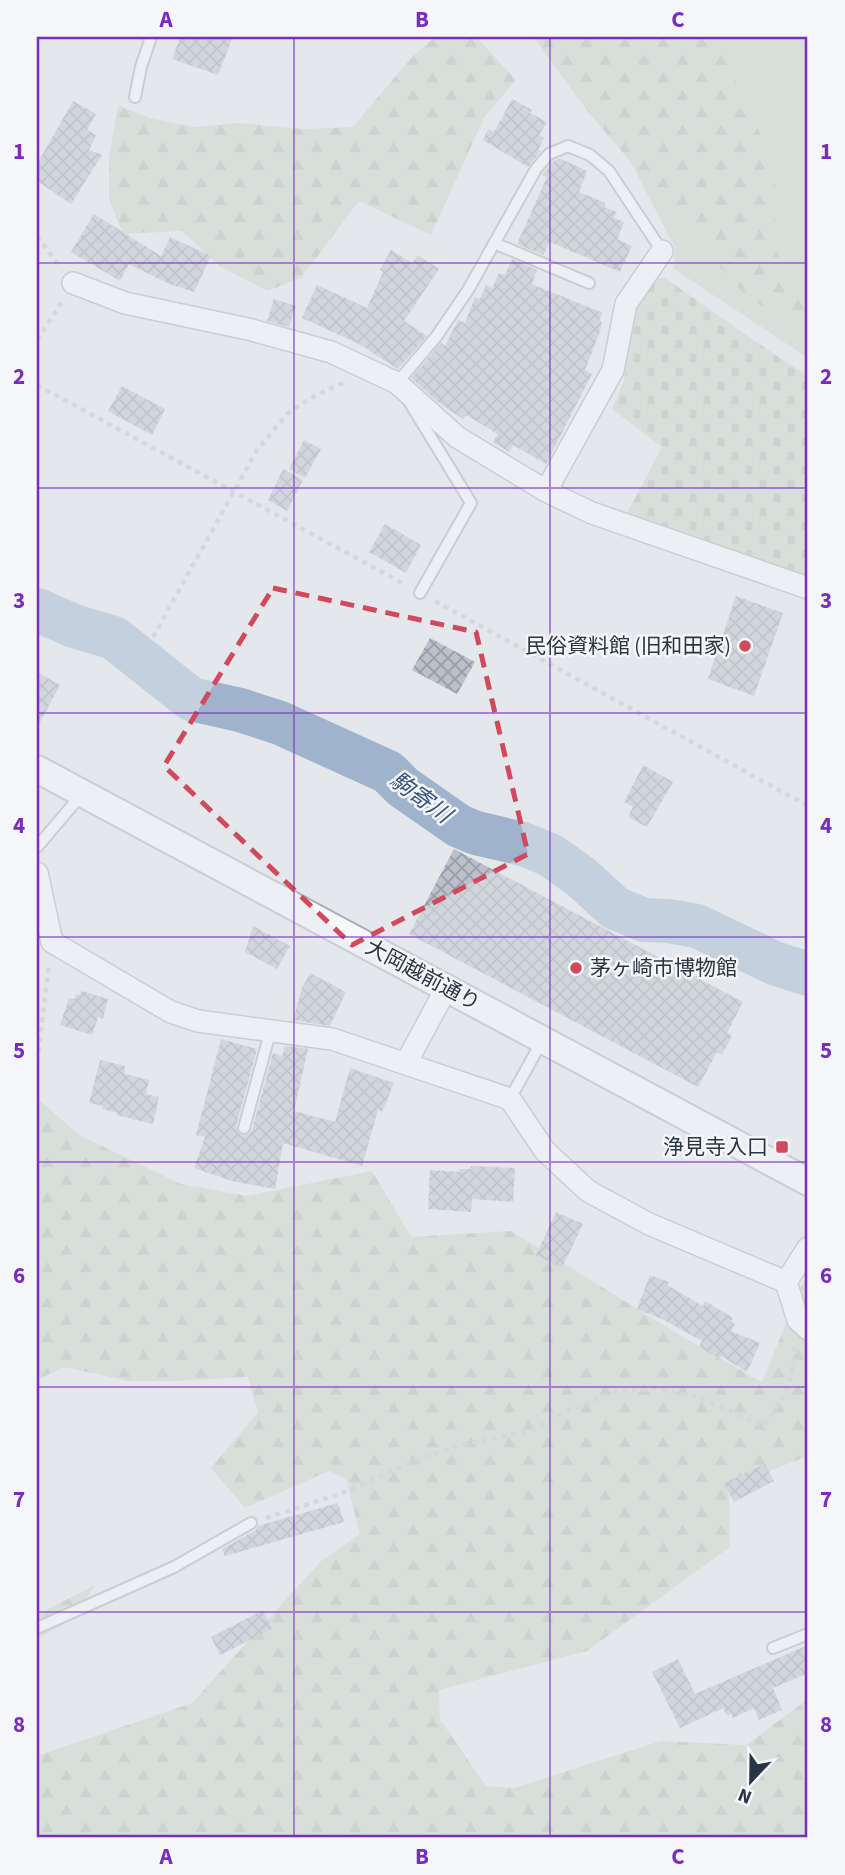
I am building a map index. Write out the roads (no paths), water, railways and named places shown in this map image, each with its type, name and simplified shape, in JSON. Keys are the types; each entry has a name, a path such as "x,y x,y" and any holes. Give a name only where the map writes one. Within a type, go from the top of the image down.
{"street":[{"path":"546,491 613,370 626,304 662,251"},
{"path":"73,283 124,303 248,329 331,352 397,383 457,436 546,491 592,513 808,588"},
{"name":"大岡越前通り","path":"37,769 808,1182"},
{"path":"37,873 52,942 171,1012 198,1021 332,1039 510,1099 545,1151 587,1191 649,1224 786,1282 803,1324"},
{"path":"406,1063 447,987"},
{"path":"786,1282 808,1248"}],"lane":[{"path":"135,97 151,37"},
{"path":"420,593 471,503 397,383 436,337 468,290 536,169 549,154 568,146 590,155 609,171 662,251"},
{"path":"494,243 589,283"},
{"path":"37,847 82,794"},
{"path":"244,1128 271,1029"},
{"path":"510,1099 543,1039"},
{"path":"37,1628 174,1567 251,1523"},
{"path":"773,1648 808,1634"}],"waterway":[{"name":"駒寄川","path":"37,610 74,626 114,638 191,699 240,710 280,723 388,772 403,787 459,826 476,833 523,844 550,855 581,877 615,908 644,920 697,926 774,963 808,974"}],"place":[{"name":"民俗資料館 (旧和田家)","path":"745,646"},
{"name":"茅ヶ崎市博物館","path":"576,968"},
{"name":"浄見寺入口","path":"782,1147"}]}
